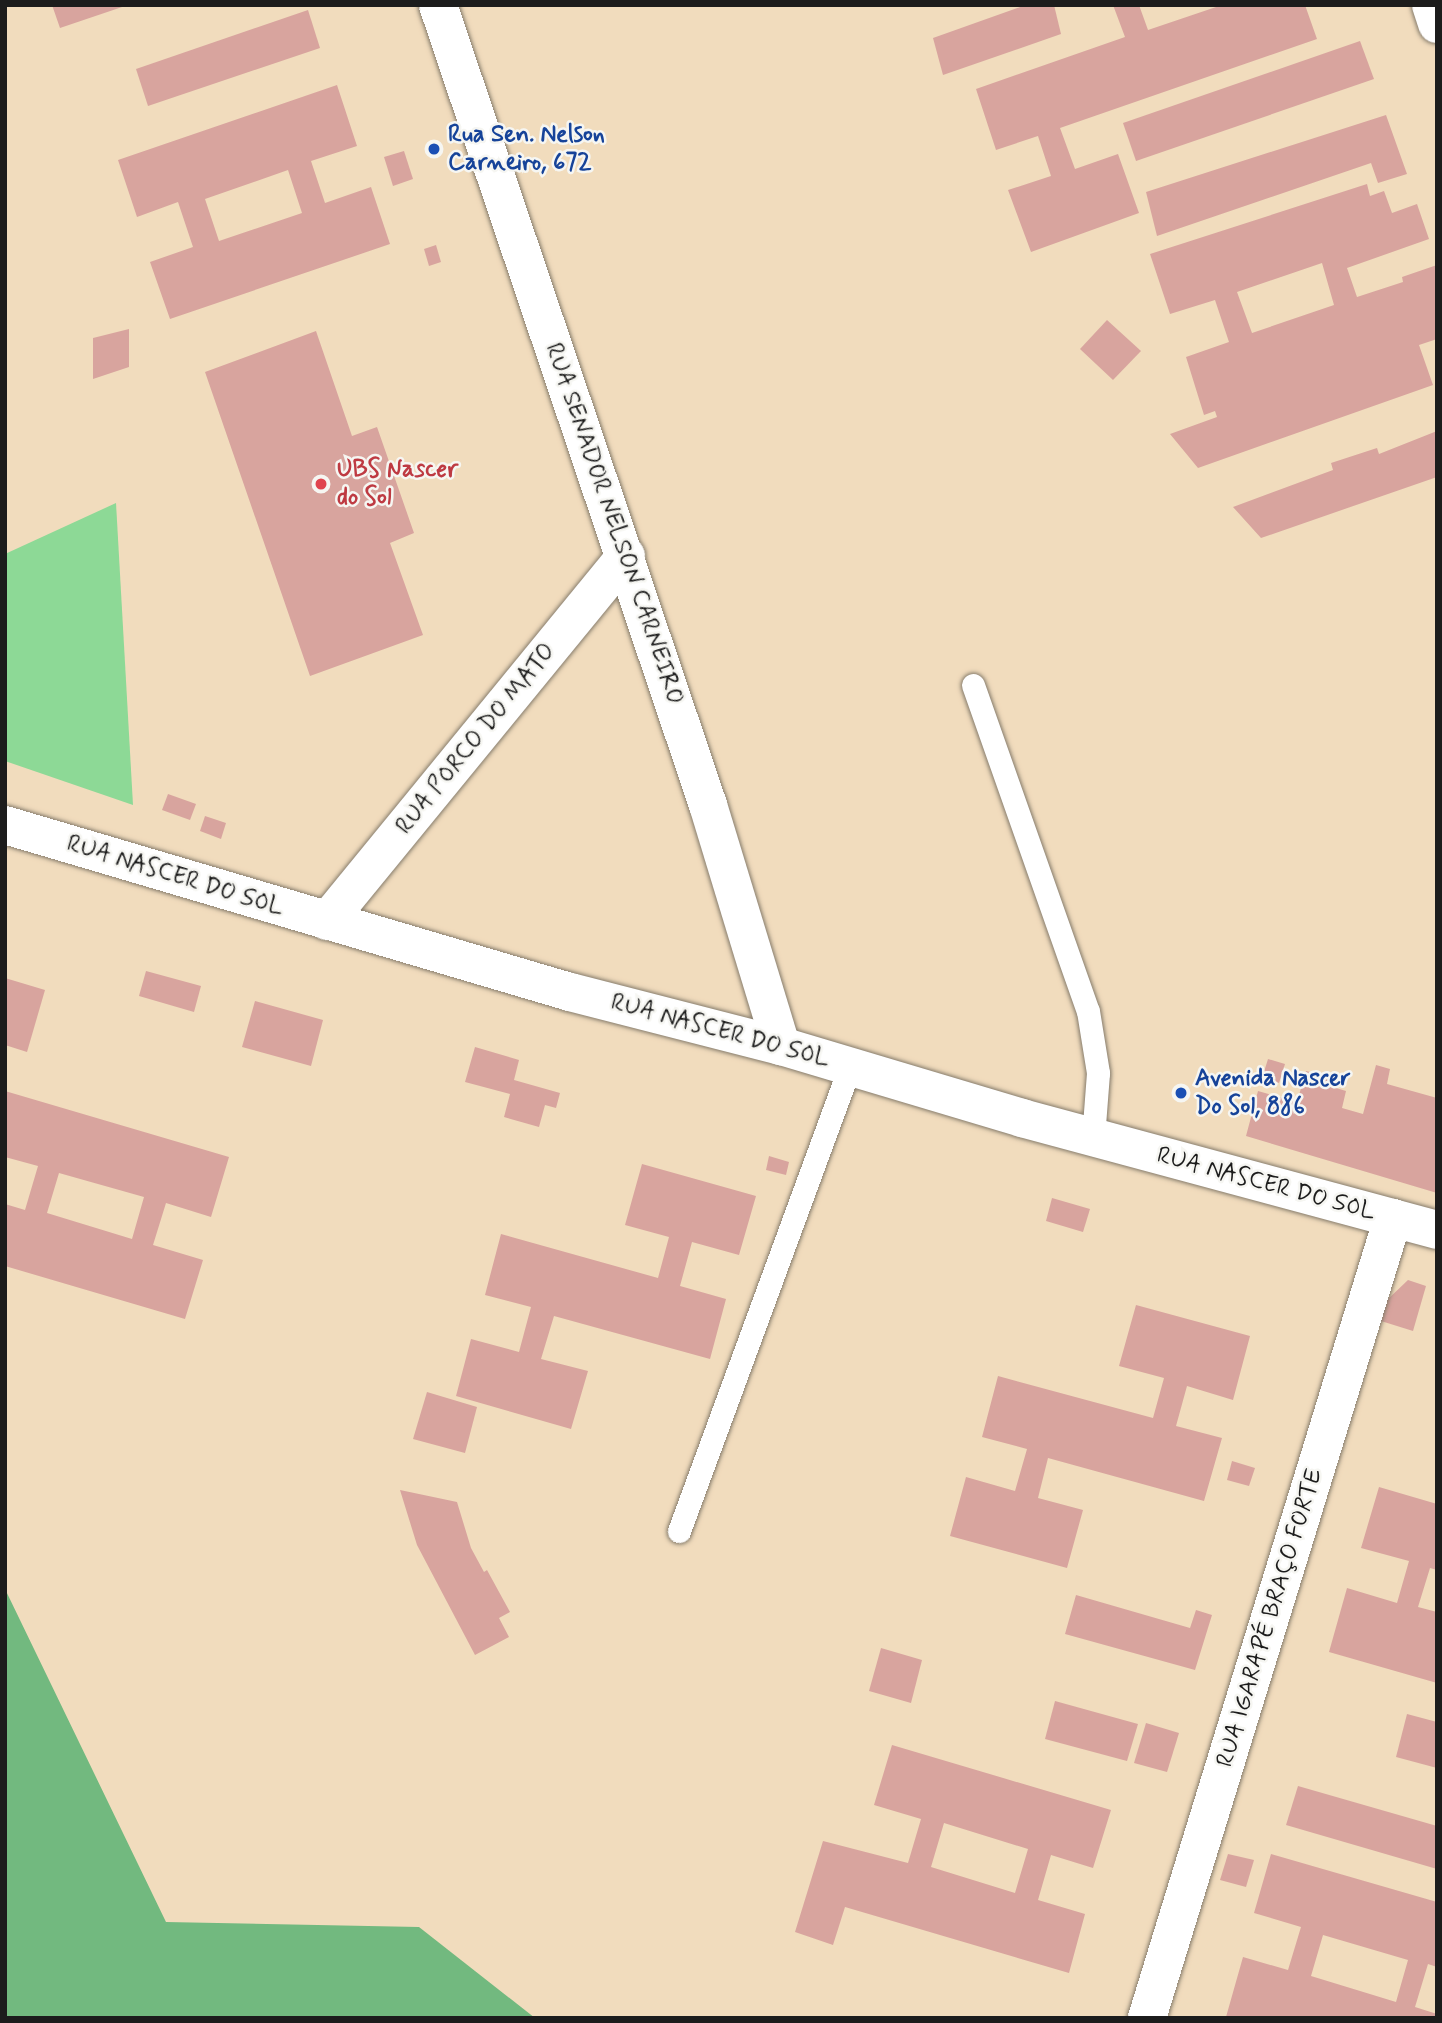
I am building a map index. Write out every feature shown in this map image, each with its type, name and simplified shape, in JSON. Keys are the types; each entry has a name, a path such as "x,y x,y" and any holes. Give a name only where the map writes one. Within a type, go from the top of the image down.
{"street":[{"name":"RUA SENADOR NELSON CARNEIRO","path":"438,5 708,805 781,1046"},
{"path":"1431,5 1437,24"},
{"name":"RUA PORCO DO MATO","path":"327,921 625,556"},
{"name":"RUA NASCER DO SOL","path":"5,825 570,992 781,1046 1093,1138 1437,1230"},
{"name":"RUA IGARAPÉ BRAÇO FORTE","path":"1147,2018 1393,1218"}],"lane":[{"path":"973,685 1088,1011 1098,1073 1093,1138"},
{"path":"679,1531 850,1066"}],"green space":[{"path":"116,503 133,805 5,761 5,554"},
{"path":"5,1589 166,1922 419,1927 535,2018 5,2018"}],"building":[{"path":"52,5 125,5 125,6 60,28"},
{"path":"1026,5 1054,5 1061,34 943,75 933,38"},
{"path":"1113,5 1139,5 1148,30 1222,5 1305,5 1317,39 1060,128 1075,169 1118,154 1139,213 1031,252 1008,190 1051,176 1038,136 996,150 976,89 1125,37"},
{"path":"308,10 320,48 148,106 136,69"},
{"path":"1360,41 1374,79 1136,161 1123,123"},
{"path":"337,85 357,146 311,161 325,203 371,187 390,244 170,319 150,262 193,247 178,202 137,217 118,160","holes":["288,170 302,213 219,241 205,199"]},
{"path":"1386,115 1407,174 1378,183 1371,163 1157,236 1146,192"},
{"path":"404,151 413,179 393,186 384,157"},
{"path":"1367,184 1370,196 1384,191 1392,213 1417,204 1429,239 1347,268 1357,297 1403,282 1402,277 1437,265 1437,339 1419,345 1433,385 1198,468 1170,434 1217,417 1215,411 1204,415 1186,357 1229,342 1215,300 1170,314 1150,254","holes":["1322,263 1334,305 1252,333 1237,292"]},
{"path":"436,245 441,262 429,266 424,249"},
{"path":"1107,320 1141,351 1113,380 1080,349"},
{"path":"129,329 129,367 93,379 93,338"},
{"name":"UBS Nascer do Sol","path":"316,331 352,436 377,427 414,533 390,543 423,635 310,676 205,372"},
{"path":"1437,431 1437,477 1261,538 1233,507 1333,470 1331,463 1377,448 1379,454"},
{"path":"168,794 196,804 190,820 162,810"},
{"path":"205,816 226,823 221,839 200,831"},
{"path":"146,971 201,986 194,1012 139,996"},
{"path":"5,978 45,990 27,1052 5,1045"},
{"path":"255,1001 323,1020 311,1066 242,1047"},
{"path":"475,1047 519,1060 514,1080 560,1093 556,1108 545,1105 539,1127 504,1117 510,1094 465,1082"},
{"path":"1268,1059 1285,1064 1279,1083 1262,1078"},
{"path":"1376,1065 1390,1069 1387,1084 1437,1098 1437,1193 1246,1136 1258,1091 1297,1102 1306,1071 1339,1079 1336,1088 1346,1091 1342,1108 1363,1114"},
{"path":"5,1091 229,1157 211,1217 166,1203 153,1245 203,1260 185,1319 5,1266 5,1204 25,1210 38,1166 5,1157","holes":["59,1173 144,1197 132,1239 47,1213"]},
{"path":"769,1156 789,1162 786,1175 766,1170"},
{"path":"642,1164 756,1196 739,1255 692,1242 680,1286 726,1299 710,1359 554,1316 541,1359 588,1371 571,1429 456,1396 471,1339 519,1352 531,1307 485,1295 501,1234 658,1278 669,1237 625,1225"},
{"path":"1052,1198 1090,1209 1083,1232 1046,1221"},
{"path":"1408,1280 1426,1286 1413,1331 1381,1321 1387,1300"},
{"path":"1136,1305 1250,1336 1233,1400 1187,1386 1176,1426 1222,1438 1204,1501 1048,1458 1038,1498 1083,1510 1067,1568 950,1536 966,1477 1015,1491 1027,1449 982,1437 998,1376 1153,1418 1164,1378 1119,1366"},
{"path":"427,1392 477,1407 465,1453 413,1439"},
{"path":"1232,1461 1255,1468 1249,1486 1227,1480"},
{"path":"1379,1487 1437,1504 1437,1570 1430,1568 1418,1607 1437,1612 1437,1683 1329,1652 1347,1588 1397,1603 1409,1561 1361,1548"},
{"path":"400,1490 457,1502 471,1548 484,1572 487,1570 510,1612 499,1618 509,1637 475,1655 417,1545"},
{"path":"1076,1595 1190,1628 1196,1610 1212,1615 1195,1670 1065,1634"},
{"path":"881,1648 922,1660 911,1703 869,1691"},
{"path":"1055,1701 1138,1724 1127,1761 1045,1739"},
{"path":"1407,1714 1437,1722 1437,1768 1396,1757"},
{"path":"1146,1723 1179,1733 1167,1772 1134,1763"},
{"path":"892,1745 1111,1810 1093,1868 1051,1855 1038,1900 1085,1914 1069,1973 845,1907 833,1945 795,1932 823,1841 908,1863 921,1819 874,1805","holes":["944,1823 1028,1849 1015,1893 931,1867"]},
{"path":"1298,1786 1437,1826 1437,1869 1286,1825"},
{"path":"1228,1854 1254,1860 1246,1887 1220,1880"},
{"path":"1271,1854 1437,1902 1437,1967 1428,1964 1415,2007 1437,2014 1437,2018 1226,2017 1243,1957 1288,1970 1301,1927 1254,1913","holes":["1323,1935 1408,1960 1396,2002 1311,1976"]}],"place":[{"name":"Rua Sen. Nelson Carneiro, 672","path":"434,149"},
{"name":"UBS Nascer do Sol","path":"321,484"},
{"name":"Avenida Nascer Do Sol, 886","path":"1181,1093"}]}
